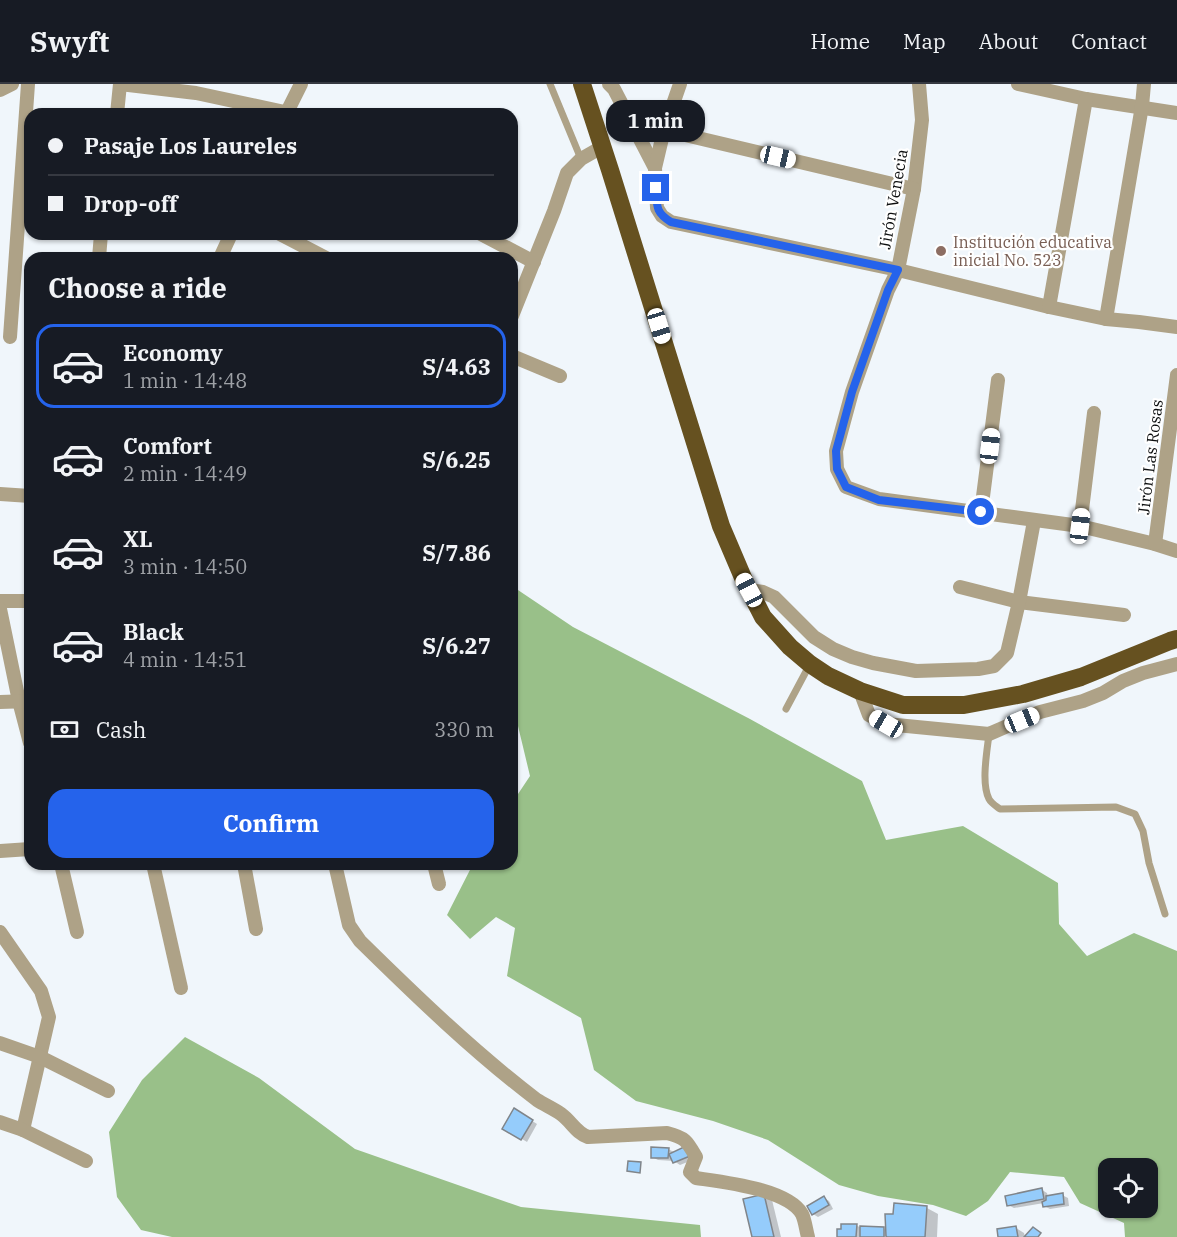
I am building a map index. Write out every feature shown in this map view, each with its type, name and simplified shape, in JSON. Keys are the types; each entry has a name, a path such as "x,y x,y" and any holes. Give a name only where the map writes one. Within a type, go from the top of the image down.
{"highway":[{"path":"582,84 721,526 763,617 790,647 828,676 860,691 903,705 964,705 1023,694 1081,677 1177,639"}],"street":[{"path":"0,90 12,84"},
{"path":"26,108 28,84"},
{"path":"118,108 120,84 195,93 266,108"},
{"path":"291,108 301,84"},
{"path":"609,84 614,89 655,168"},
{"path":"680,84 664,130 655,168 657,208 662,216 671,222 898,270 1106,319 1177,327"},
{"name":"Jirón Venecia","path":"919,84 922,120 914,189 898,270 888,290 852,392 836,451 837,469 846,487 879,500 981,512"},
{"path":"1018,84 1086,99 1177,113"},
{"path":"1106,319 1144,84"},
{"path":"1049,307 1086,99"},
{"path":"664,130 914,189"},
{"path":"10,338 24,140"},
{"path":"518,301 567,173 581,159 602,147"},
{"path":"292,240 314,252"},
{"path":"492,240 515,252"},
{"path":"518,254 534,262"},
{"path":"518,358 560,376"},
{"name":"Jirón Las Rosas","path":"1155,544 1177,375"},
{"path":"998,380 981,512 1080,526 1177,551"},
{"path":"1080,526 1094,413"},
{"path":"0,494 24,496"},
{"path":"749,590 763,592 774,597 814,637 833,649 873,663 916,671 978,669 994,666 1007,653 1034,521"},
{"path":"960,587 1019,602 1124,615"},
{"path":"0,601 24,601"},
{"path":"0,609 4,653 24,699"},
{"path":"860,691 869,715 886,724 989,734 1040,712 1083,701 1143,673 1177,664"},
{"path":"0,702 24,701"},
{"path":"0,851 24,849"},
{"path":"62,870 77,932"},
{"path":"154,870 181,988"},
{"path":"245,870 256,929"},
{"path":"336,870 349,925 360,941 467,1044 540,1102 560,1113 571,1122 577,1131 588,1137 667,1133 678,1136 688,1143 696,1157 690,1172 696,1178 759,1189 789,1201 802,1214 808,1237"},
{"path":"436,870 439,884"},
{"path":"0,932 41,991 49,1017 23,1130"},
{"path":"0,1043 40,1057 108,1091"},
{"path":"0,1122 23,1130 86,1161"}],"lane":[{"path":"550,84 581,159"},
{"path":"786,709 810,664"},
{"path":"989,734 986,788 990,801 1000,809 1116,807 1135,814 1143,831 1149,863 1165,914"}],"green space":[{"path":"518,590 573,627 750,719 862,781 886,840 963,826 1058,883 1059,924 1087,956 1134,933 1177,951 1177,1237 1125,1237 1124,1223 1113,1218 1158,1218 1158,1158 1098,1158 1098,1211 1080,1203 1064,1177 1010,1172 988,1201 966,1216 933,1205 878,1196 839,1185 768,1140 713,1121 636,1101 594,1070 581,1018 507,976 515,928 496,917 470,939 447,915 470,870 518,870 518,794 530,776 518,726"},
{"path":"185,1037 259,1078 355,1149 521,1207 700,1225 701,1237 172,1237 141,1230 117,1197 109,1132 142,1080"}],"building":[{"path":"514,1108 533,1120 521,1140 502,1129"},
{"path":"686,1146 690,1156 673,1163 669,1154"},
{"path":"651,1147 669,1148 668,1158 651,1158"},
{"path":"628,1161 641,1162 640,1173 627,1171"},
{"path":"1042,1188 1044,1199 1007,1206 1005,1196"},
{"path":"1063,1193 1064,1204 1043,1207 1042,1202 1046,1200 1046,1196"},
{"path":"764,1194 774,1237 752,1237 743,1199"},
{"path":"824,1196 829,1205 812,1215 807,1206"},
{"path":"894,1203 927,1206 925,1237 886,1236 885,1214 893,1214"},
{"path":"841,1224 857,1224 856,1237 837,1237 837,1229 841,1229"},
{"path":"860,1226 884,1227 884,1237 860,1237"},
{"path":"1016,1226 1018,1237 998,1237 997,1229"},
{"path":"1033,1227 1041,1233 1038,1237 1024,1237"}],"place":[{"name":"Institución educativa inicial No. 523","path":"941,251"}],"route":[{"path":"656,188 657,208 662,216 671,222 898,270 888,290 852,392 836,451 837,469 846,487 879,500 981,512"}]}
